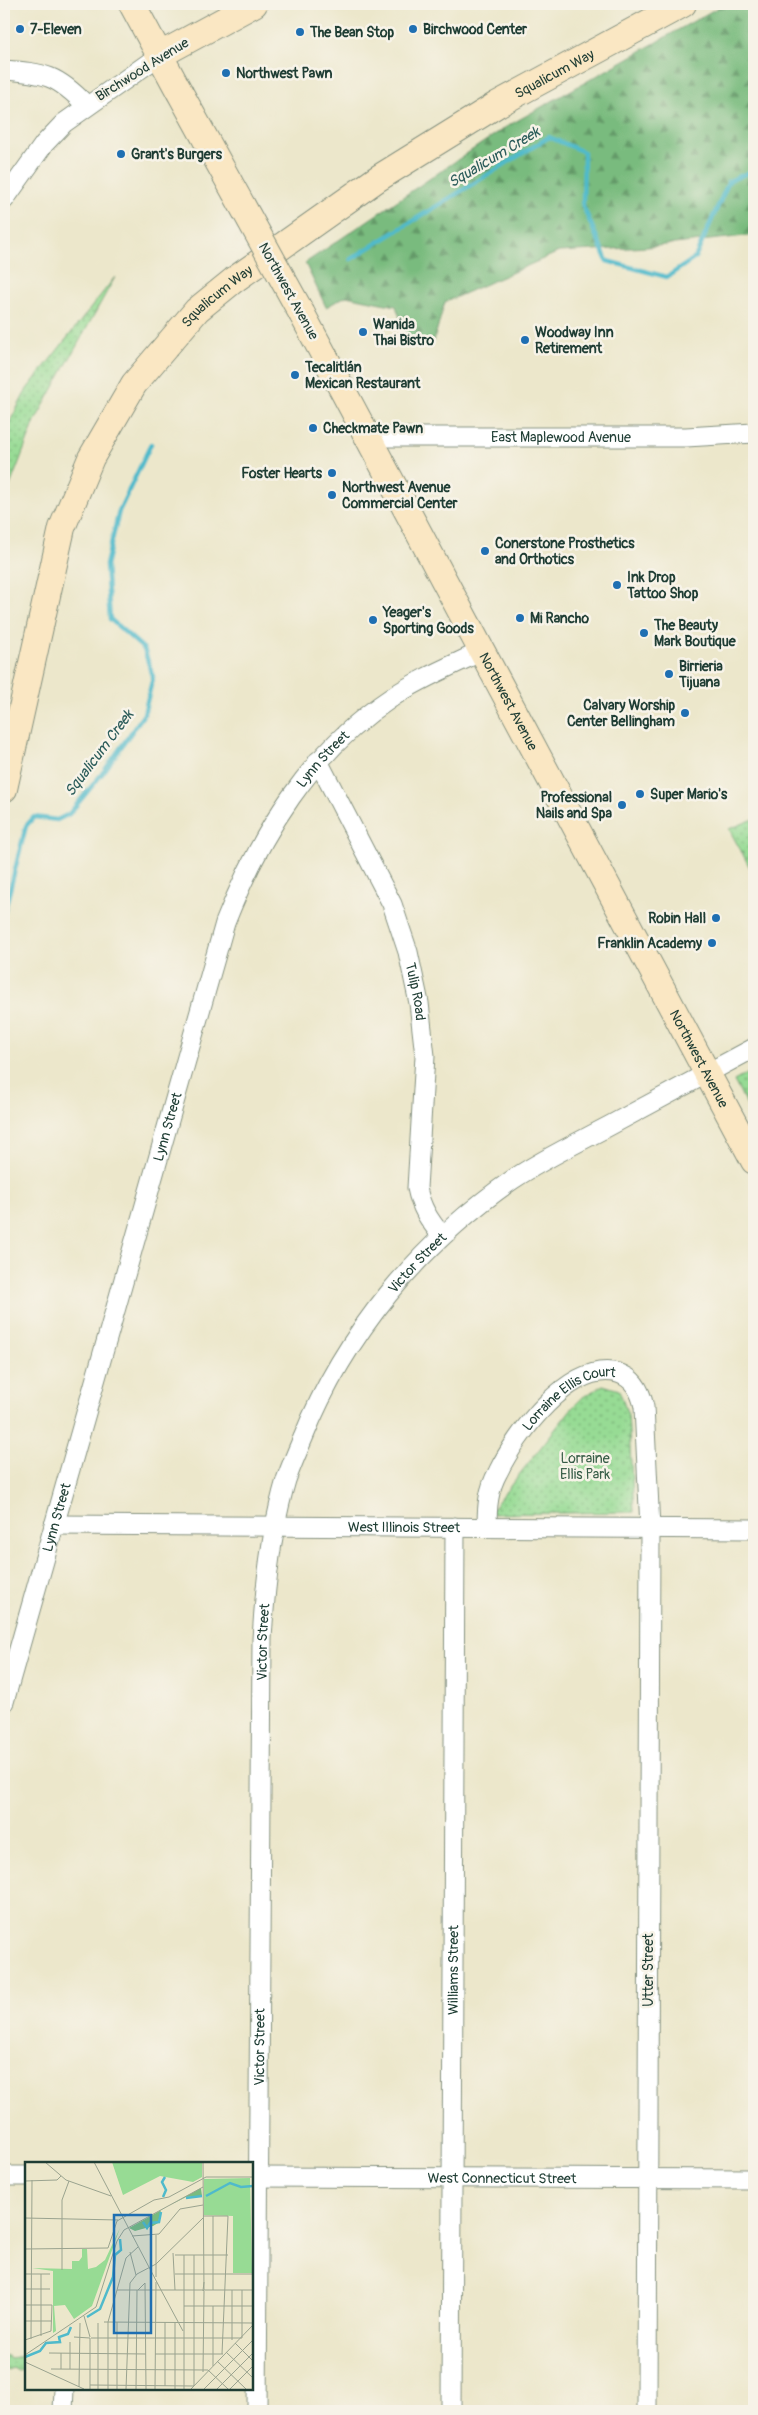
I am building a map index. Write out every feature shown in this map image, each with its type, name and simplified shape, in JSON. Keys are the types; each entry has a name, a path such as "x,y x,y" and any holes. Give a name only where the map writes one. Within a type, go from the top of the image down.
{"main road":[{"name":"Northwest Avenue","path":"132,4 302,314 754,1161"},
{"name":"Birchwood Avenue","path":"160,55 254,4"},
{"name":"Squalicum Way","path":"4,789 62,528 91,458 134,384 197,310 234,280 377,179 498,104 683,4"}],"street":[{"name":"Birchwood Avenue","path":"4,70 33,72 50,77 68,86 86,105 160,55"},
{"path":"4,200 44,144 64,123 86,105"},
{"name":"East Maplewood Avenue","path":"367,437 686,438 754,433"},
{"name":"Lynn Street","path":"4,1702 226,923 255,853 295,788 339,740 386,701 482,651"},
{"name":"Tulip Road","path":"318,761 392,904 408,952 415,980 425,1056 417,1188 420,1204 426,1216 442,1236"},
{"name":"Victor Street","path":"257,2411 255,2177 262,1639 268,1568 275,1526 287,1479 319,1399 355,1337 397,1282 442,1236 472,1210 514,1180 754,1048"},
{"name":"Lorraine Ellis Court","path":"487,1527 488,1496 497,1472 511,1448 530,1423 560,1392 573,1382 600,1373 613,1372 624,1375 633,1382 642,1398 650,1528"},
{"name":"West Illinois Street","path":"54,1525 754,1529"},
{"name":"Williams Street","path":"451,2411 455,1527"},
{"name":"Utter Street","path":"647,2411 650,1528"},
{"path":"4,2176 25,2176"},
{"name":"West Connecticut Street","path":"255,2177 754,2178"},
{"path":"64,2390 64,2411"}],"green space":[{"path":"724,4 754,4 754,235 648,247 559,252 445,302 433,343 408,341 396,306 346,296 326,307 305,263 506,127"},
{"path":"115,277 35,421 4,501 4,433 27,389"},
{"path":"754,819 754,875 729,829"},
{"path":"754,1070 754,1119 734,1081"},
{"name":"Lorraine Ellis Park","path":"603,1385 619,1390 628,1415 634,1512 488,1514 572,1408 583,1397"},
{"path":"4,2355 11,2358 24,2356 25,2369 18,2371 13,2368 4,2371"}],"waterway":[{"name":"Squalicum Creek","path":"351,259 549,137 584,152 583,206 607,261 667,277 695,258 729,181 754,170"},
{"name":"Squalicum Creek","path":"4,913 26,826 34,817 57,820 69,814 105,770 144,714 153,677 144,649 110,619 106,565 119,511 151,444"}],"place":[{"name":"7-Eleven","path":"20,29"},
{"name":"Birchwood Center","path":"413,29"},
{"name":"The Bean Stop","path":"300,32"},
{"name":"Northwest Pawn","path":"226,73"},
{"name":"Grant's Burgers","path":"121,154"},
{"name":"Wanida Thai Bistro","path":"363,332"},
{"name":"Woodway Inn Retirement","path":"525,340"},
{"name":"Tecalitlán Mexican Restaurant","path":"295,375"},
{"name":"Checkmate Pawn","path":"313,428"},
{"name":"Foster Hearts","path":"332,473"},
{"name":"Northwest Avenue Commercial Center","path":"332,495"},
{"name":"Conerstone Prosthetics and Orthotics","path":"485,551"},
{"name":"Ink Drop Tattoo Shop","path":"617,585"},
{"name":"Mi Rancho","path":"520,618"},
{"name":"Yeager's Sporting Goods","path":"373,620"},
{"name":"The Beauty Mark Boutique","path":"644,633"},
{"name":"Birrieria Tijuana","path":"669,674"},
{"name":"Calvary Worship Center Bellingham","path":"685,713"},
{"name":"Super Mario's","path":"640,794"},
{"name":"Professional Nails and Spa","path":"622,805"},
{"name":"Robin Hall","path":"716,918"},
{"name":"Franklin Academy","path":"712,943"}]}
